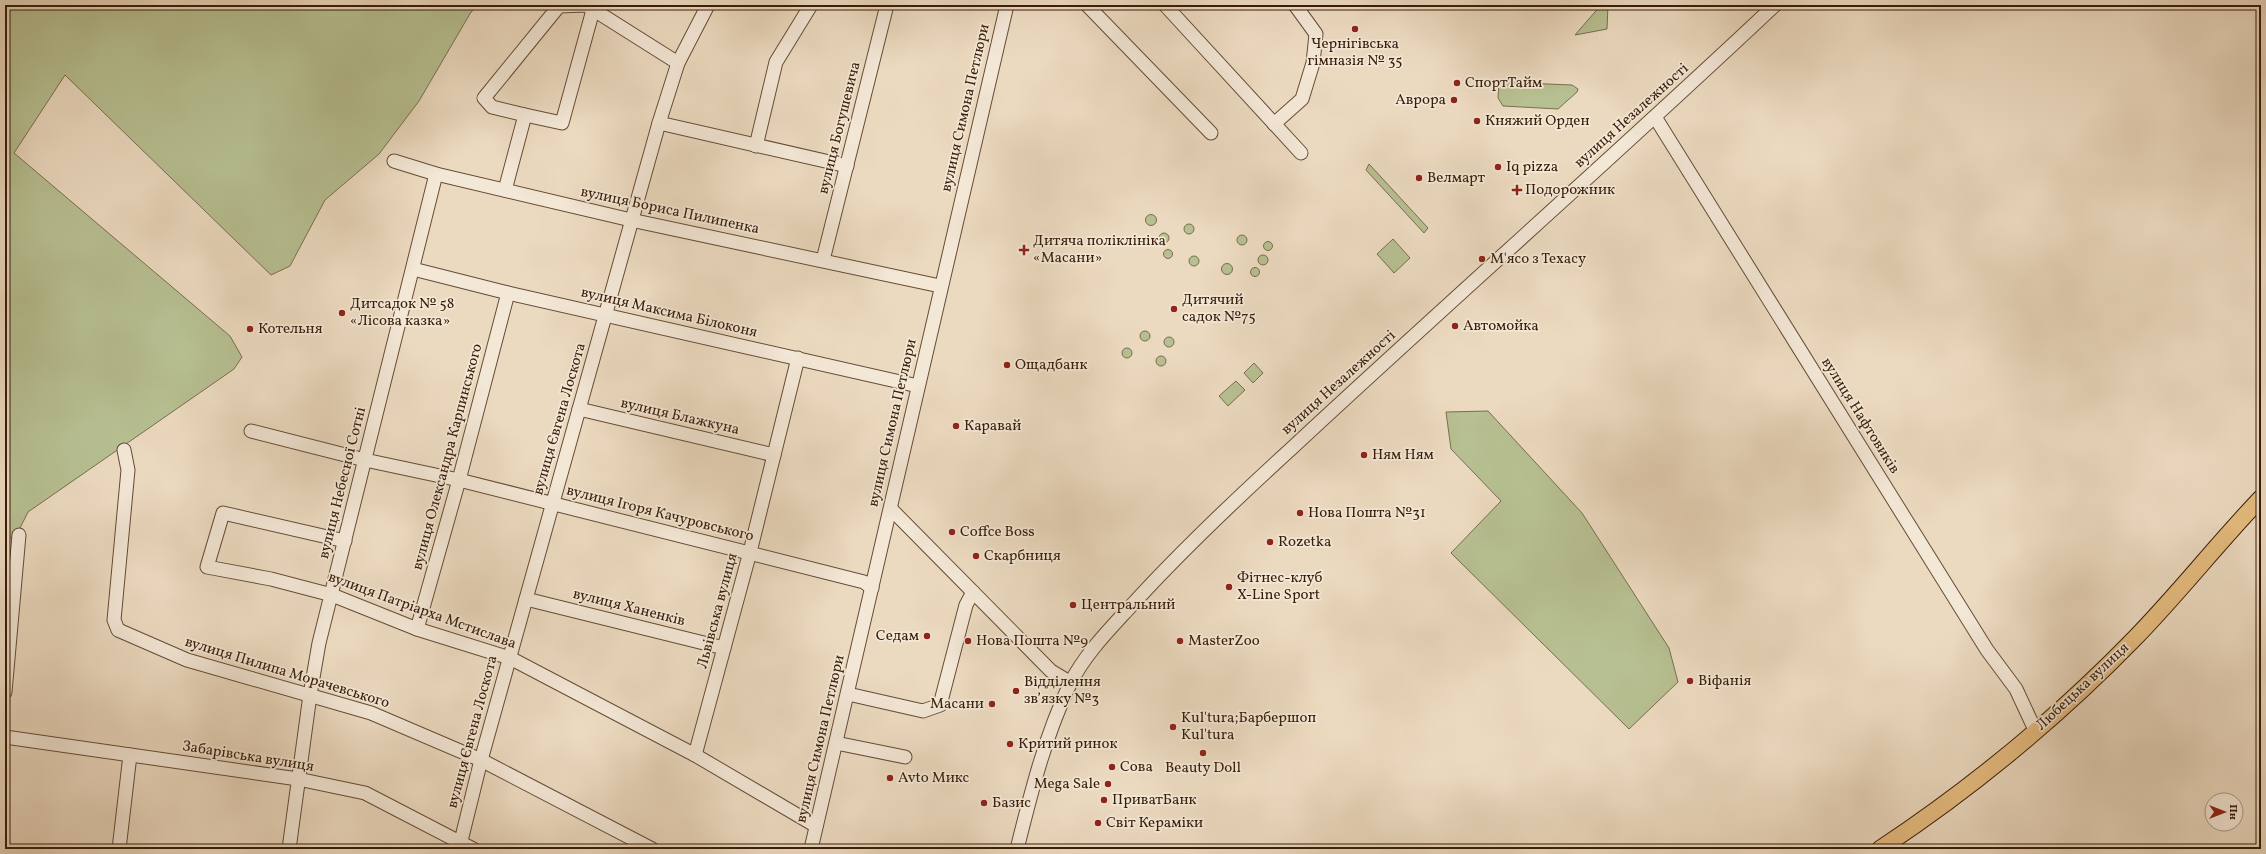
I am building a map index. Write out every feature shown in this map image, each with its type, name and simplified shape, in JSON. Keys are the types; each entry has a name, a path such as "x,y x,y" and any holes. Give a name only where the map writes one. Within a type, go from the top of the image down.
{"main road":[{"name":"Любецька вулиця","path":"1880,849 1973,782 2036,732 2134,639 2261,498"}],"street":[{"path":"593,10 562,123 492,107 484,98 559,6 586,5 678,62"},
{"name":"вулиця Євгена Лоскота","path":"460,846 480,760 510,658 659,123 678,62 708,5"},
{"path":"756,146 776,62 811,5"},
{"name":"вулиця Богушевича","path":"823,260 887,5"},
{"name":"вулиця Симона Петлюри","path":"811,849 848,694 940,286 1007,5"},
{"path":"1087,5 1211,133"},
{"path":"1165,5 1301,153"},
{"path":"1274,124 1302,99 1313,63 1316,34 1295,5"},
{"name":"вулиця Незалежності","path":"1017,849 1042,756 1071,683 1096,644 1169,565 1227,507 1655,117 1775,5"},
{"path":"505,190 525,115"},
{"name":"вулиця Нафтовиків","path":"1655,117 1987,650 2016,689 2036,732"},
{"path":"659,123 847,166"},
{"name":"вулиця Бориса Пилипенка","path":"394,161 436,174 631,220 940,286"},
{"name":"вулиця Небесної Сотні","path":"289,849 310,696 319,643 436,174"},
{"name":"вулиця Максима Білоконя","path":"413,269 508,293 918,386"},
{"name":"вулиця Олександра Карпинського","path":"417,629 459,480 508,293"},
{"name":"Львівська вулиця","path":"695,755 750,552 798,358"},
{"name":"вулиця Блажкуна","path":"579,409 774,455"},
{"name":"вулиця Ігоря Качуровського","path":"251,431 365,460 459,480 750,552 864,582 872,588"},
{"name":"вулиця Пилипа Морачевського","path":"124,450 128,470 114,620 118,630 187,660 371,713 480,760 652,849"},
{"path":"890,509 1056,676 1071,683"},
{"name":"вулиця Патріарха Мстислава","path":"345,541 222,513 207,567 271,579 332,595 417,629 510,658 695,755 816,826"},
{"path":"5,692 19,535"},
{"path":"848,694 923,711 940,705 966,605 973,592"},
{"name":"вулиця Ханенків","path":"526,599 724,648"},
{"name":"Забарівська вулиця","path":"5,737 298,779 365,793 460,846 473,849"},
{"path":"836,743 905,757"},
{"path":"119,849 130,756"}],"green space":[{"path":"5,5 479,5 471,12 419,101 379,154 325,200 290,266 271,275 65,75 14,153 230,336 242,357 234,369 28,512 15,538 5,538"},
{"path":"1601,5 1608,5 1607,29 1575,35"},
{"path":"1499,82 1572,85 1578,89 1577,92 1558,109 1503,106 1498,98"},
{"path":"1369,164 1428,228 1424,233 1366,170"},
{"path":"1149,215 1153,215 1155,216 1155,224 1149,225 1146,222 1146,218"},
{"path":"1189,224 1194,229 1189,234 1184,229"},
{"path":"1162,233 1166,233 1168,234 1168,242 1162,243 1159,240 1159,236"},
{"path":"1242,235 1247,240 1242,245 1237,240"},
{"path":"1393,239 1410,258 1394,273 1377,254"},
{"path":"1268,241 1273,246 1268,251 1263,246"},
{"path":"1168,249 1173,254 1168,259 1163,254"},
{"path":"1261,255 1265,255 1267,256 1267,264 1261,265 1258,262 1258,258"},
{"path":"1192,256 1196,256 1198,257 1198,265 1192,266 1189,263 1189,259"},
{"path":"1225,264 1229,264 1231,265 1231,273 1225,274 1222,271 1222,267"},
{"path":"1255,267 1260,272 1255,277 1250,272"},
{"path":"1143,331 1147,331 1149,332 1149,340 1143,341 1140,338 1140,334"},
{"path":"1167,337 1171,337 1173,338 1173,346 1167,347 1164,344 1164,340"},
{"path":"1125,348 1129,348 1131,349 1131,357 1125,358 1122,355 1122,351"},
{"path":"1159,356 1163,356 1165,357 1165,365 1159,366 1156,363 1156,359"},
{"path":"1254,363 1263,373 1253,383 1244,373"},
{"path":"1236,381 1245,390 1228,406 1219,396"},
{"path":"1488,411 1582,513 1669,648 1678,682 1629,729 1451,553 1501,501 1451,449 1446,412"}],"place":[{"name":"Чернігівська гімназія № 35","path":"1355,29"},
{"name":"СпортТайм","path":"1457,83"},
{"name":"Аврора","path":"1454,100"},
{"name":"Княжий Орден","path":"1477,121"},
{"name":"Iq pizza","path":"1498,167"},
{"name":"Велмарт","path":"1419,178"},
{"name":"Подорожник","path":"1517,190"},
{"name":"Дитяча поліклініка «Масани»","path":"1024,250"},
{"name":"М'ясо з Техасу","path":"1482,259"},
{"name":"Дитячий садок №75","path":"1174,309"},
{"name":"Дитсадок № 58 «Лісова казка»","path":"342,313"},
{"name":"Автомойка","path":"1455,326"},
{"name":"Котельня","path":"250,329"},
{"name":"Ощадбанк","path":"1007,365"},
{"name":"Каравай","path":"956,426"},
{"name":"Ням Ням","path":"1364,455"},
{"name":"Нова Пошта №31","path":"1300,513"},
{"name":"Coffce Boss","path":"952,532"},
{"name":"Rozetka","path":"1270,542"},
{"name":"Скарбниця","path":"976,556"},
{"name":"Фітнес-клуб X-Line Sport","path":"1229,587"},
{"name":"Центральний","path":"1073,605"},
{"name":"Седам","path":"927,636"},
{"name":"Нова Пошта №9","path":"968,641"},
{"name":"MasterZoo","path":"1180,641"},
{"name":"Віфанія","path":"1690,681"},
{"name":"Відділення зв’язку №3","path":"1016,691"},
{"name":"Масани","path":"992,704"},
{"name":"Kul'tura;Барбершоп Kul'tura","path":"1173,727"},
{"name":"Критий ринок","path":"1010,744"},
{"name":"Beauty Doll","path":"1203,753"},
{"name":"Сова","path":"1112,767"},
{"name":"Avto Микс","path":"890,778"},
{"name":"Mega Sale","path":"1108,784"},
{"name":"ПриватБанк","path":"1104,800"},
{"name":"Базис","path":"984,803"},
{"name":"Світ Кераміки","path":"1098,823"}]}
